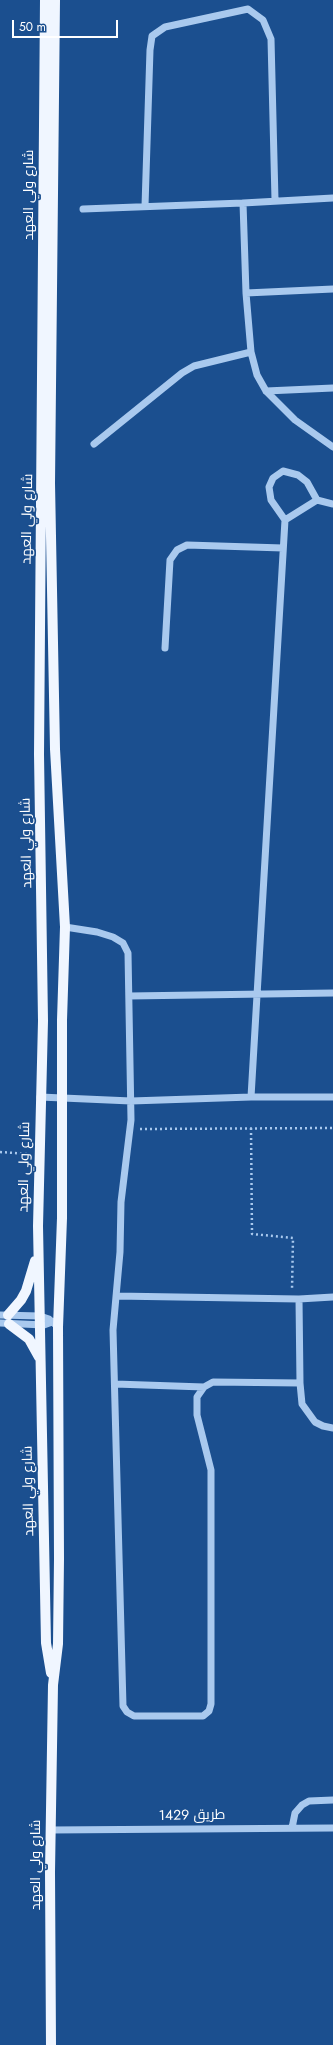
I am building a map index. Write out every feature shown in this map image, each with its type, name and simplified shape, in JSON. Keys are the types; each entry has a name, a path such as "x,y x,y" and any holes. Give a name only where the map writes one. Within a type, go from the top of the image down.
{"main road":[{"name":"شارع ولي العهد","path":"46,0 39,754 44,1021 40,1097 39,1247 46,1643 53,1685"},
{"name":"شارع ولي العهد","path":"51,2045 53,1685 58,1644 59,1559 56,1322 62,1218 62,1097 65,927 54,749 50,483 55,0"},
{"path":"39,1247 26,1291 4,1320 29,1339 40,1361"}],"street":[{"path":"145,206 150,50 152,36 165,27 248,9 263,20 271,39 275,200"},
{"path":"84,209 333,198"},
{"path":"243,203 246,293 251,352 257,375 266,391 295,420 333,446"},
{"path":"246,293 333,289"},
{"path":"94,444 182,373 194,366 251,352"},
{"path":"266,391 333,388"},
{"path":"252,1097 285,520 271,500 269,488 272,478 283,471 298,475 307,482 316,500"},
{"path":"285,520 316,500 333,504"},
{"path":"165,648 170,560 178,550 187,545 284,548"},
{"path":"65,927 97,932 123,943 128,953 131,1101 130,1129 121,1202 120,1252 113,1330 123,1706 127,1712 134,1716 203,1716 209,1710 211,1704 211,1470 197,1415 197,1397 204,1387 213,1382 300,1383"},
{"path":"129,996 333,993"},
{"path":"40,1097 131,1101 252,1097 333,1097"},
{"path":"116,1296 300,1299 333,1297"},
{"path":"300,1299 300,1383 302,1404 309,1415 323,1426 333,1428"},
{"path":"4,1320 40,1320 56,1322"},
{"path":"115,1384 204,1387"},
{"path":"292,1828 295,1813 302,1805 310,1802 333,1800"},
{"name":"طريق 1429","path":"51,1830 333,1828"}],"path":[{"path":"251,1128 252,1234 293,1238 292,1298"},
{"path":"130,1129 333,1128"},
{"path":"0,1152 40,1155"}]}
